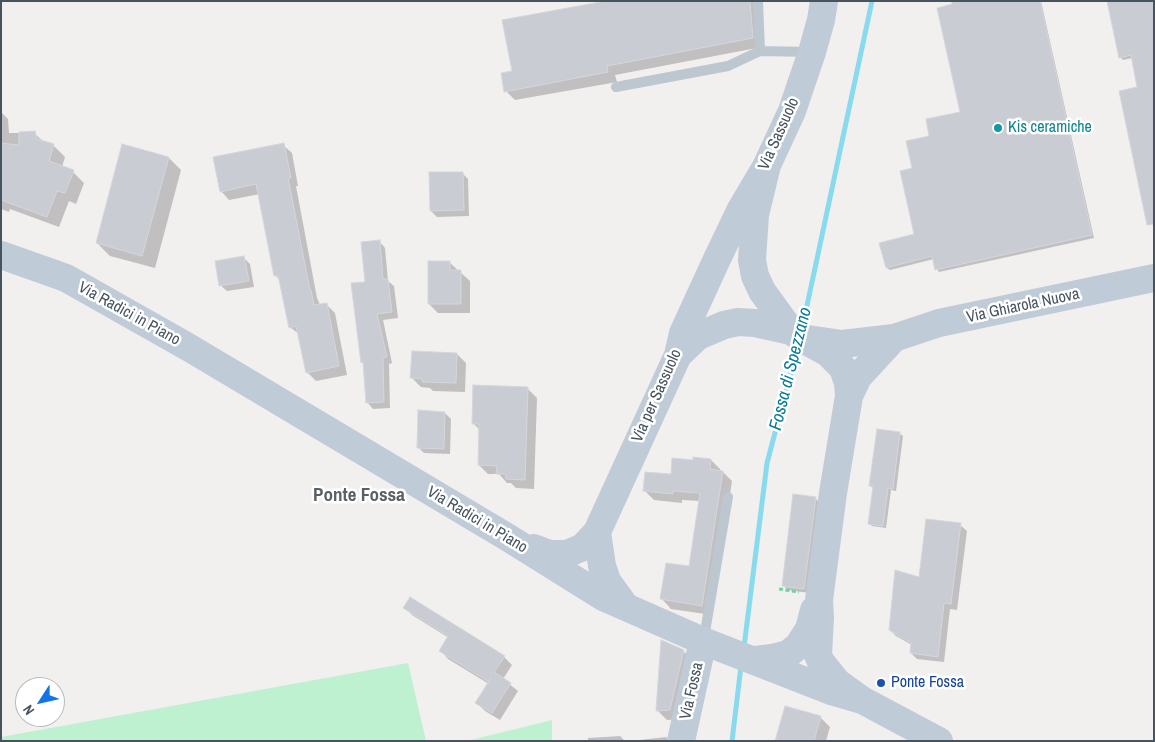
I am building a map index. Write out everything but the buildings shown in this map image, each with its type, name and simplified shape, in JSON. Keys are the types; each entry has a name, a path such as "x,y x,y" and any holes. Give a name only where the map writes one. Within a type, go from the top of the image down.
{"street":[{"name":"Via Sassuolo","path":"717,259 741,209 767,165 792,111 812,52 824,1"},
{"path":"767,165 755,215 752,260 755,276 762,291 787,328"},
{"name":"Via Radici in Piano","path":"1,255 66,278 188,348 603,596 703,641 766,662 831,691 862,700"},
{"name":"Via per Sassuolo","path":"597,532 678,355 683,333 717,259"},
{"name":"Via Ghiarola Nuova","path":"678,355 698,336 724,325 738,322 787,328 830,348 842,344 894,338 939,323 1154,278"},
{"path":"849,396 858,377 894,338"},
{"path":"830,348 843,368 848,383 849,396 833,492 819,600 818,655 821,662 837,682 862,700 936,739"},
{"path":"507,537 550,554 567,554 583,547 597,532"},
{"path":"597,532 600,558 607,581 626,607"},
{"path":"766,662 788,654 798,646 809,628 812,614 819,600"},
{"name":"Via Fossa","path":"681,741 703,641"}],"lane":[{"path":"758,1 760,51"},
{"path":"616,87 728,66 760,51 812,52"},
{"path":"703,641 728,496"}],"green space":[{"path":"408,663 426,741 1,741 1,737 65,727 65,725"},
{"path":"552,720 552,741 467,741"}],"waterway":[{"name":"Fossa di Spezzano","path":"802,329 872,1"},
{"name":"Fossa di Spezzano","path":"744,647 767,463 798,346"},
{"name":"Fossa di Spezzano","path":"732,741 741,666"}],"place":[{"name":"Kis ceramiche","path":"998,128"},
{"name":"Ponte Fossa","path":"881,683"}],"district":[{"name":"Ponte Fossa","path":"359,496"}]}
